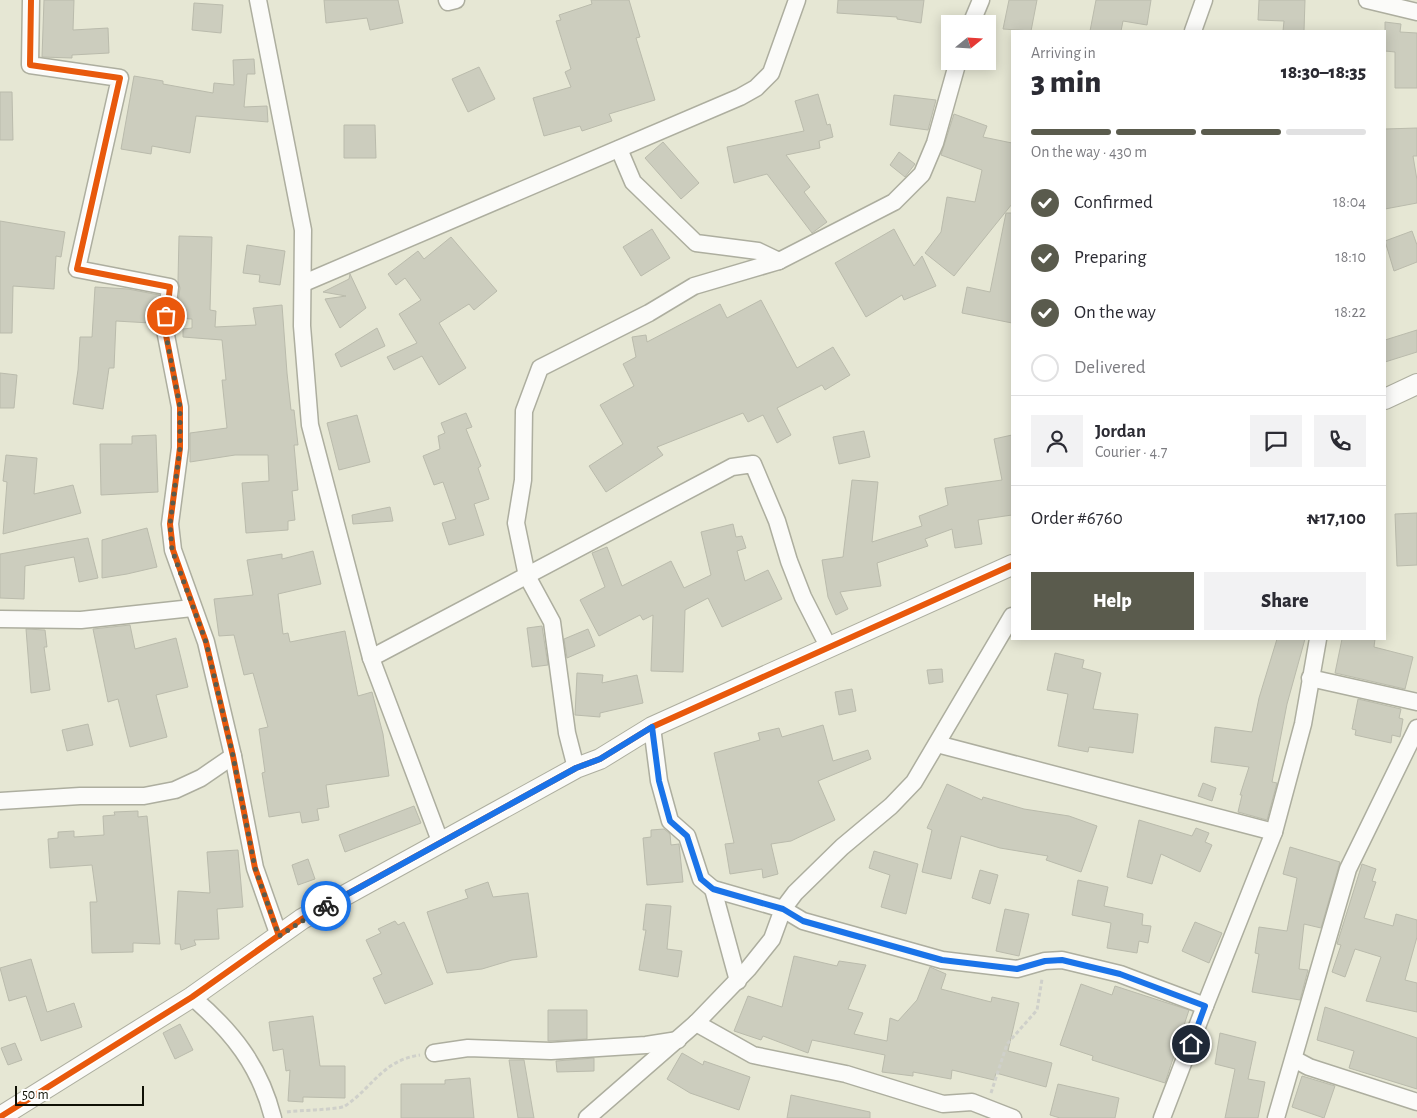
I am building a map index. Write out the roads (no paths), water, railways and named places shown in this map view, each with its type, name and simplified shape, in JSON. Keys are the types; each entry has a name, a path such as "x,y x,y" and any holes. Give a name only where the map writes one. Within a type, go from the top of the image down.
{"street":[{"path":"31,0 30,65 120,78 77,269 170,287 165,330 180,407 180,448 170,524 172,550 206,642 233,756 255,868 279,936"},
{"path":"258,0 303,230 304,283 302,326 310,425 371,658 440,842"},
{"path":"447,0 448,2 456,0"},
{"path":"304,283 756,88 771,73 797,0"},
{"path":"975,15 981,0"},
{"path":"1193,30 1204,0"},
{"path":"1367,0 1417,12"},
{"path":"576,768 567,733 556,664 552,622 527,576 516,523 522,480 524,410 540,368 649,314 694,286 779,260 894,202 922,174 935,143 955,70"},
{"path":"618,148 633,182 696,243 758,251 779,260"},
{"path":"1386,399 1417,384"},
{"path":"371,658 732,467 753,464 777,521 789,561 829,648"},
{"path":"0,1117 192,997 302,919 440,842 576,768 600,759 652,727 1011,565"},
{"path":"0,619 81,620 192,608"},
{"path":"587,1118 678,1040 738,980 772,939 783,909 795,893 842,847 891,806 908,788 937,744 1011,618"},
{"path":"1162,1118 1274,832 1303,724 1318,640"},
{"path":"1310,678 1417,702"},
{"path":"652,727 659,781 670,821 687,836 701,879 713,889 783,909 803,921 942,960 1017,969 1045,961 1062,960 1120,974 1205,1006"},
{"path":"1276,1118 1348,869 1417,728"},
{"path":"937,744 1274,832"},
{"path":"0,802 80,796 144,796 175,790 202,778 233,756"},
{"path":"713,889 738,980"},
{"path":"192,997 214,1015 239,1043 258,1077 272,1116"},
{"path":"696,1023 753,1055 846,1074 943,1104 972,1102 1013,1118"},
{"path":"434,1053 468,1048 551,1051 646,1045 678,1040"},
{"path":"1294,1059 1309,1067 1417,1102"}]}
